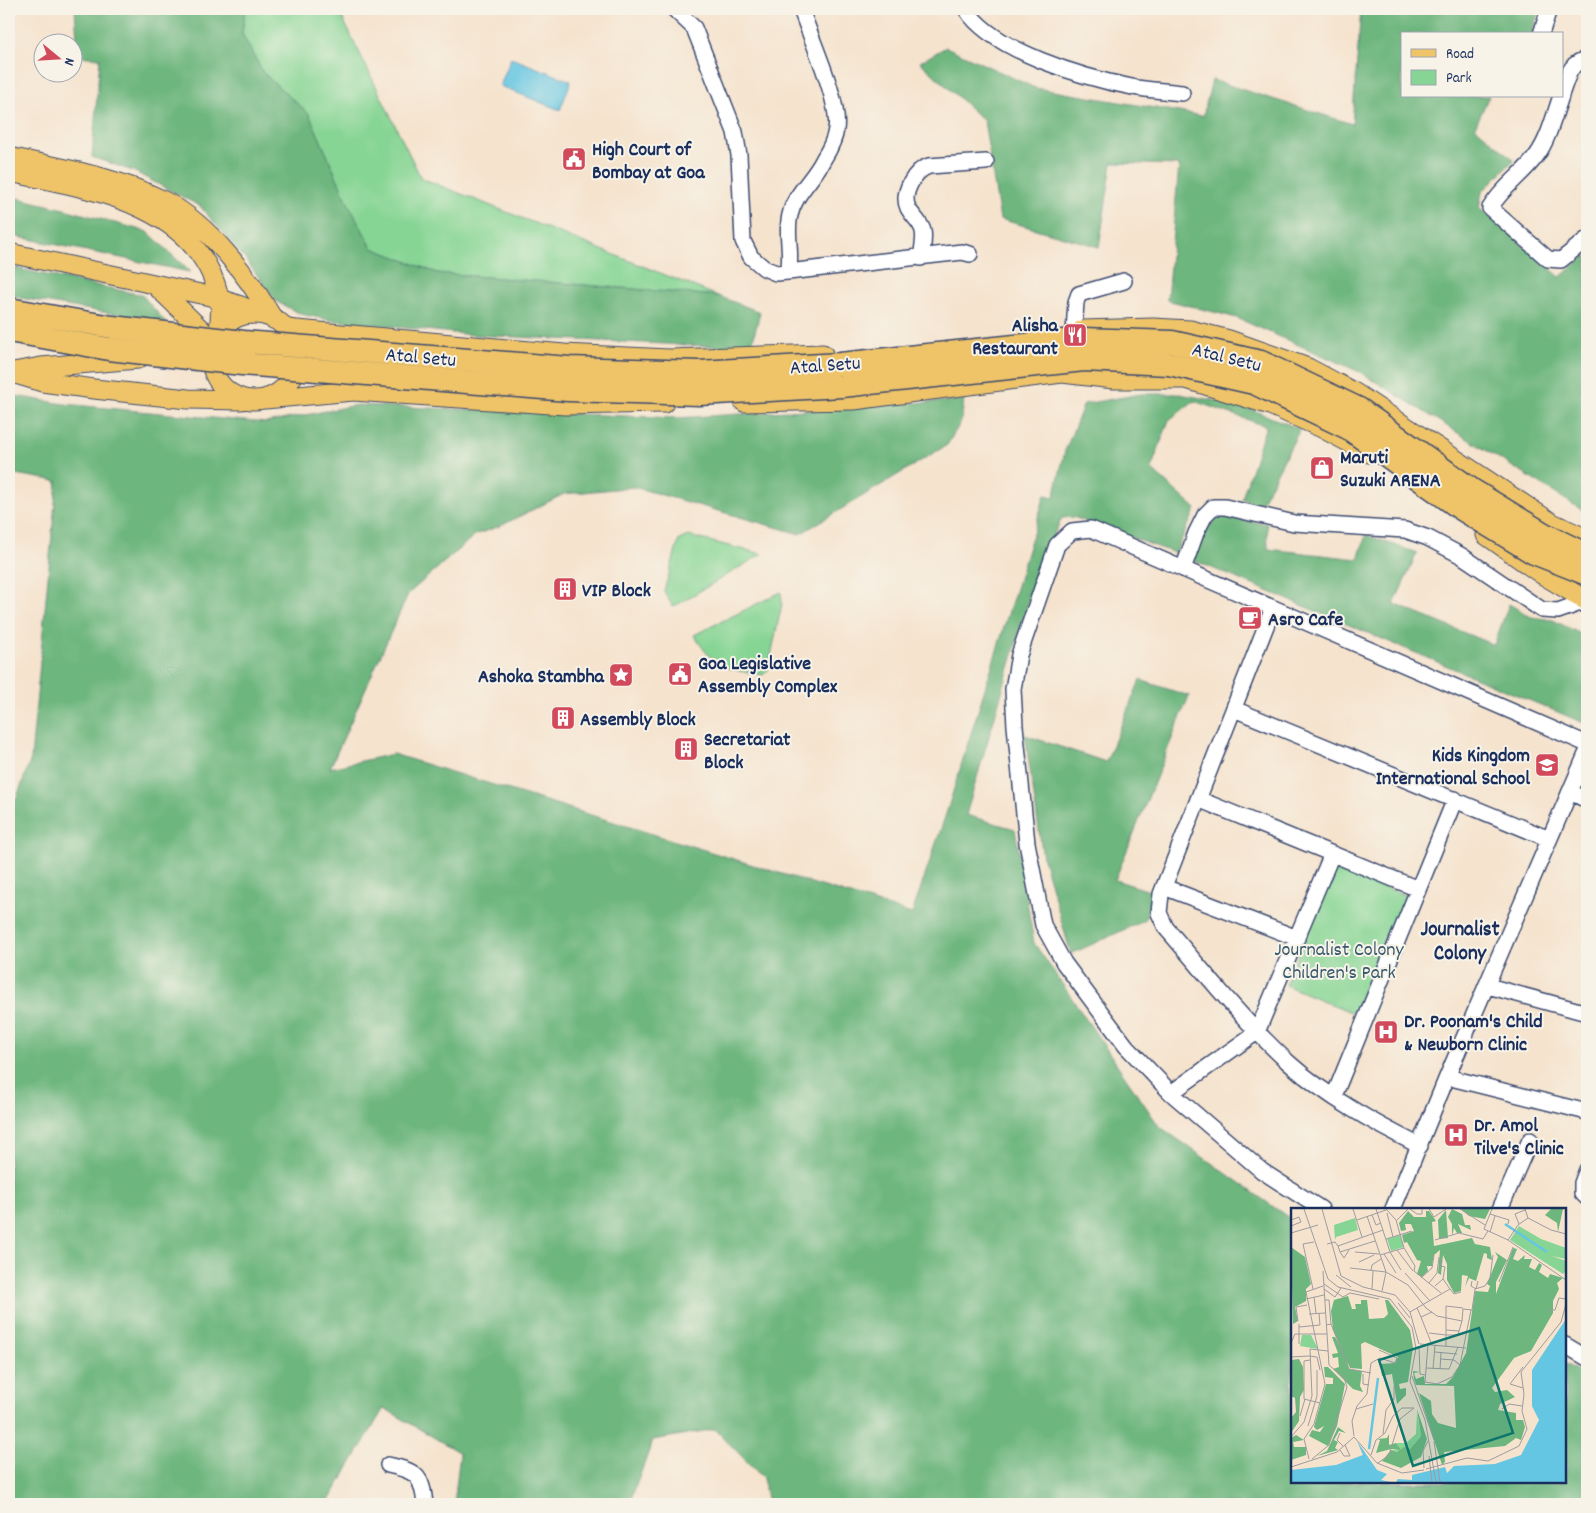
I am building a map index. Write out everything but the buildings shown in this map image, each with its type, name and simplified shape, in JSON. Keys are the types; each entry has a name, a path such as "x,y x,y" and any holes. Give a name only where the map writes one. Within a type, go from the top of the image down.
{"highway":[{"name":"Atal Setu","path":"9,309 112,327 244,342 569,368 689,372 840,364 1083,339 1172,342 1261,362 1359,409 1472,490 1544,534 1587,556"},
{"name":"Atal Setu","path":"9,331 108,349 242,364 568,390 699,394 842,386 1084,360 1169,364 1254,383 1348,428 1468,513 1534,553 1587,574"}],"main road":[{"path":"9,157 94,176 138,190 167,203 203,229 257,292 273,321 292,339 296,351 294,369 286,386 259,400 242,399 222,387 213,371 220,299 209,268 190,241 159,216 134,205 91,191 9,172"},
{"path":"9,253 220,299 273,321"},
{"path":"153,283 215,343"},
{"path":"10,372 215,343 237,318 564,354 669,359 825,354 1074,331 1153,328 1190,330 1229,340 1308,368 1355,392 1552,523 1587,539"},
{"path":"10,372 42,382 188,399 259,400 353,391 565,405 854,400 1062,373 1114,379 1186,379 1270,405 1322,428 1374,456 1540,573 1587,601"}],"street":[{"path":"674,9 694,28 735,132 739,155 743,241 751,257 764,268 776,272 788,272 962,252 970,254"},
{"path":"788,272 791,259 788,236 790,215 798,194 823,161 836,129 836,105 801,9"},
{"path":"966,9 972,18 1001,41 1042,62 1132,87 1182,92"},
{"path":"1542,32 1549,9"},
{"path":"1564,82 1568,63 1587,60"},
{"path":"1560,98 1547,136 1537,155 1500,192 1490,208 1548,259 1561,260 1587,239"},
{"path":"921,258 924,240 923,229 908,208 906,200 915,176 922,168 929,166 986,162"},
{"path":"1074,331 1076,302 1079,294 1124,281"},
{"path":"1182,569 1205,515 1213,507 1225,507 1294,524 1405,530 1428,538 1462,556 1542,610 1558,611 1587,601"},
{"path":"1319,1208 1262,1171 1171,1093 1126,1046 1064,963 1043,925 1027,843 1013,689 1019,656 1057,545 1072,531 1092,529 1587,744"},
{"path":"1273,608 1160,894 1159,914 1166,928 1257,1032 1291,1064 1371,1122 1420,1146"},
{"path":"1234,709 1549,838"},
{"path":"1393,1208 1447,1076 1488,986 1587,752"},
{"path":"1570,792 1587,800"},
{"path":"1198,799 1418,889"},
{"path":"1334,1096 1455,799"},
{"path":"1171,1093 1257,1032 1332,854"},
{"path":"1164,887 1297,938"},
{"path":"1488,986 1587,1013"},
{"path":"1447,1076 1587,1112"},
{"path":"1500,1208 1530,1140"},
{"path":"1587,1170 1582,1183 1582,1193 1587,1198"},
{"path":"1566,1346 1587,1358"},
{"path":"388,1465 405,1469 417,1475 423,1488 425,1504"}],"green space":[{"path":"75,9 245,9 242,34 263,73 309,114 348,203 372,248 437,273 718,296 760,312 751,348 473,335 330,320 301,314 277,302 246,260 200,206 133,171 92,157 100,58 82,56 82,32 76,32"},
{"path":"245,9 338,9 421,178 718,296 437,273 372,248 348,203 309,114 263,73 242,34"},
{"path":"1361,9 1539,9 1533,32 1401,32 1401,98 1488,98 1475,127 1514,160 1482,192 1479,208 1560,277 1587,255 1587,513 1360,372 1237,318 1167,300 1179,165 1112,163 1099,247 1000,219 984,121 920,62 946,47 1035,88 1203,116 1212,80 1352,124"},
{"path":"9,196 148,232 190,272 9,235"},
{"path":"9,267 142,295 166,323 9,296"},
{"path":"1141,394 1179,394 1240,405 1300,429 1259,507 1242,498 1266,426 1194,401 1169,420 1151,469 1196,509 1175,553 1073,517 1062,518 1039,565 966,815 1015,829 1034,943 1159,1126 1291,1219 1291,1483 1566,1483 1566,1365 1587,1376 1587,1504 768,1504 763,1478 715,1429 653,1440 631,1499 632,1504 454,1504 460,1453 384,1408 327,1504 9,1504 9,819 31,759 57,481 9,473 9,395 64,404 266,423 356,405 676,418 964,400 961,422 947,445 800,534 634,487 564,494 500,526 475,535 408,594 330,768 393,754 912,914 947,811 1045,495 1054,497 1065,451 1084,404"},
{"path":"1218,516 1267,524 1268,549 1358,559 1366,535 1417,553 1394,604 1494,645 1509,604 1531,617 1553,620 1587,637 1587,715 1584,723 1193,560 1205,531"},
{"path":"688,536 762,554 673,607 664,591 679,540"},
{"path":"781,592 782,603 768,670 763,675 722,666 709,655 694,635"},
{"path":"1140,680 1189,696 1115,880 1153,892 1145,920 1071,954 1043,858 1025,735 1106,762"},
{"name":"Journalist Colony Children's Park","path":"1335,866 1407,896 1358,1015 1285,985"}],"water":[{"path":"511,58 571,81 560,110 500,86"}],"place":[{"name":"High Court of Bombay at Goa","path":"574,159"},
{"name":"Alisha Restaurant","path":"1075,335"},
{"name":"Maruti Suzuki ARENA","path":"1322,468"},
{"name":"VIP Block","path":"565,589"},
{"name":"Asro Cafe","path":"1250,618"},
{"name":"Goa Legislative Assembly Complex","path":"680,674"},
{"name":"Ashoka Stambha","path":"621,675"},
{"name":"Assembly Block","path":"563,718"},
{"name":"Secretariat Block","path":"686,749"},
{"name":"Kids Kingdom International School","path":"1547,765"},
{"name":"Dr. Poonam's Child & Newborn Clinic","path":"1386,1032"},
{"name":"Dr. Amol Tilve's Clinic","path":"1456,1135"}],"district":[{"name":"Journalist Colony","path":"1460,940"}]}
